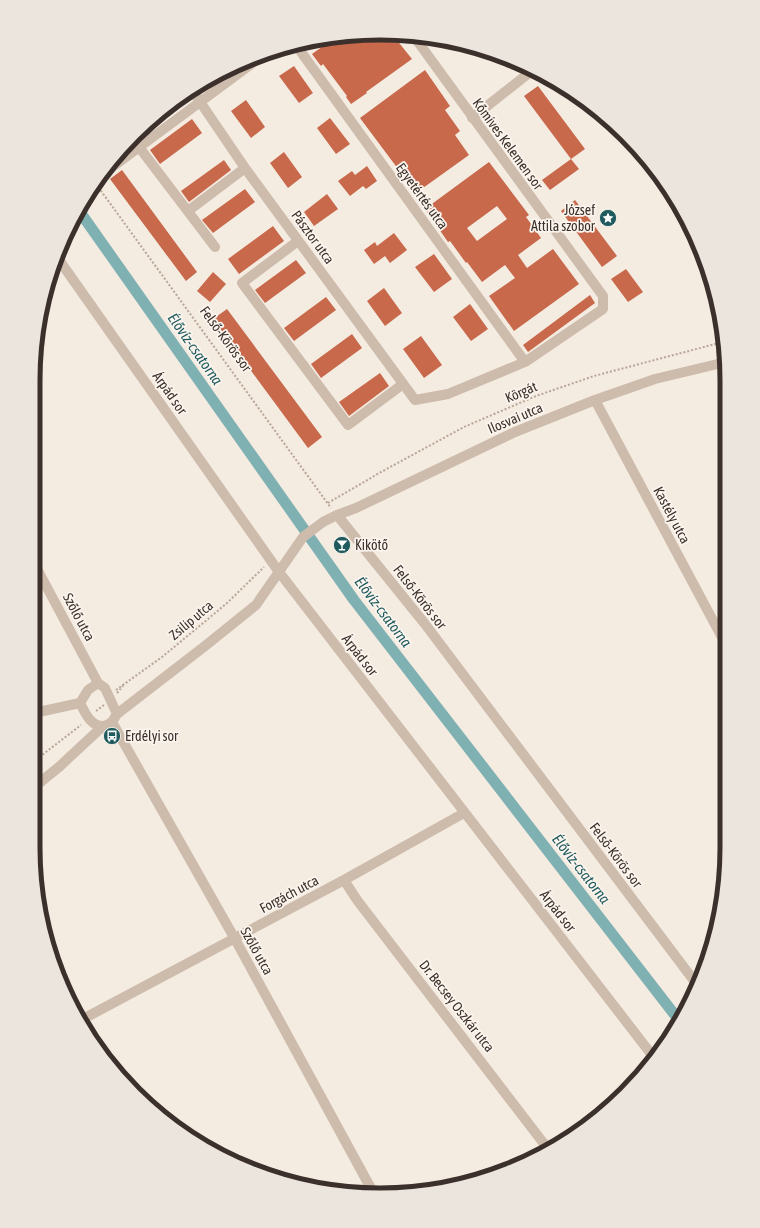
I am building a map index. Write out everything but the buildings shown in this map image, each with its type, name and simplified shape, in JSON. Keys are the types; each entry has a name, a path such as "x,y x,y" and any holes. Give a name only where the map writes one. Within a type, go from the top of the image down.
{"street":[{"name":"Kőmíves Kelemen sor","path":"418,42 602,296 603,309 525,362"},
{"name":"Egyetértés utca","path":"300,50 525,362"},
{"path":"119,162 246,68"},
{"path":"472,118 528,74"},
{"name":"Pásztor utca","path":"196,94 245,168 415,400 448,394 525,362"},
{"path":"139,147 215,247"},
{"path":"188,211 245,168"},
{"path":"298,241 242,283 348,425 404,384"},
{"name":"Árpád sor","path":"61,263 279,572 651,1054"},
{"name":"Ilosvai utca","path":"279,572 303,536 323,522 337,515 356,508 515,432 595,400 655,379 719,364"},
{"name":"Kastély utca","path":"595,400 720,634"},
{"name":"Felső-Körös sor","path":"337,515 425,624 693,980"},
{"path":"40,782 111,721 256,605 279,572"},
{"name":"Szőlő utca","path":"40,574 98,683 105,688 110,700 111,721 235,939 370,1188"},
{"path":"40,712 80,703 88,690 98,683"},
{"path":"80,703 88,718 95,723 111,721"},
{"name":"Forgách utca","path":"86,1018 235,939 464,813"},
{"name":"Dr. Becsey Oszkár utca","path":"344,880 357,900 545,1145"}],"path":[{"name":"Felső-Körös sor","path":"99,188 337,515"},
{"name":"Körgát","path":"328,503 338,496 464,427 536,396 594,376 718,343"},
{"name":"Zsilip utca","path":"127,682 162,657 208,620 262,569"},
{"path":"40,757 110,700"}],"waterway":[{"name":"Élővíz-csatorna","path":"83,216 354,600 675,1016"}],"place":[{"name":"József Attila szobor","path":"608,218"},
{"name":"Kikötő","path":"342,545"},
{"name":"Erdélyi sor","path":"112,736"}]}
